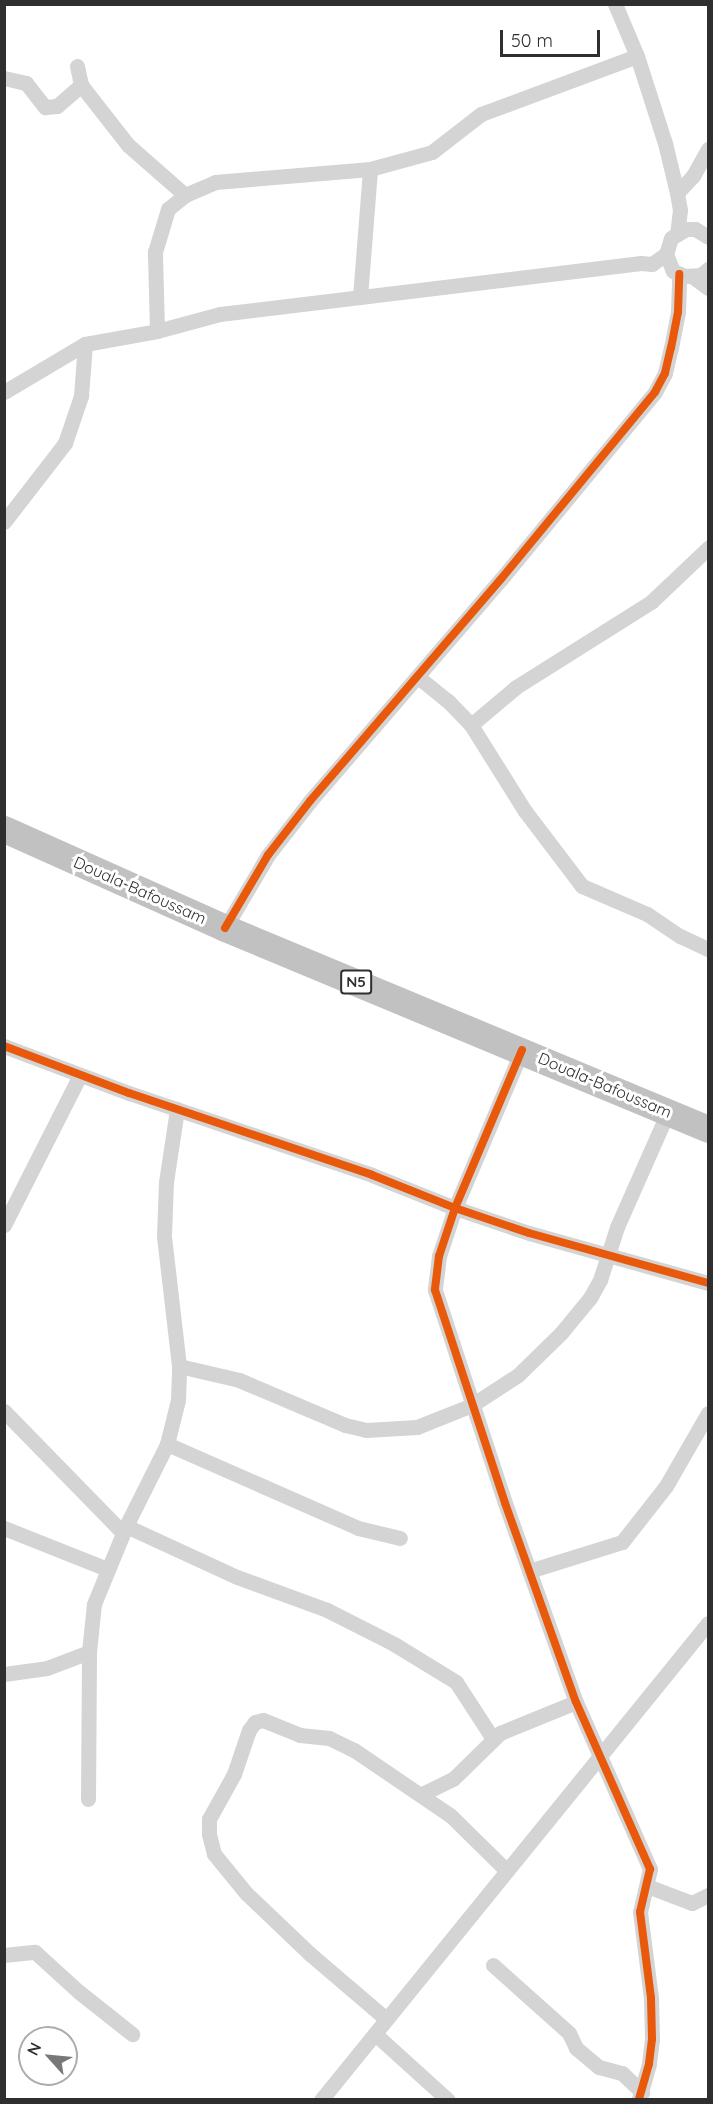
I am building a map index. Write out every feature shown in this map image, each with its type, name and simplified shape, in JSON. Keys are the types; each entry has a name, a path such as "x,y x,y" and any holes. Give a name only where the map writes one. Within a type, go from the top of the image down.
{"highway":[{"name":"Douala-Bafoussam","path":"4,830 225,928 708,1129"}],"street":[{"path":"615,4 638,56 677,193 680,210 677,233"},
{"path":"157,331 156,252 168,209 185,195 215,182 370,169 432,152 481,114 638,56"},
{"path":"77,66 81,85 128,145 185,195"},
{"path":"4,78 27,83 45,107 57,105 81,85"},
{"path":"677,193 693,176 708,149"},
{"path":"360,297 370,169"},
{"path":"708,237 695,229 677,233 671,238 666,254 668,262 686,276 708,288"},
{"path":"4,392 85,344 157,331 220,314 641,263 652,264 666,254"},
{"path":"686,276 708,268"},
{"path":"225,928 268,855 654,392 665,372 686,276"},
{"path":"4,522 65,443 81,396 85,344"},
{"path":"471,725 516,687 651,602 708,548"},
{"path":"418,677 448,701 471,725 525,811 582,885 647,914 680,936 708,949"},
{"path":"4,1046 177,1109 372,1174 455,1208 529,1233 708,1282"},
{"path":"522,1050 455,1208 439,1256 435,1290 472,1405 576,1702 650,1869 640,1912 651,1998 652,2039 640,2096"},
{"path":"4,1226 81,1075"},
{"path":"88,1799 89,1652 94,1604 125,1529 167,1444 178,1400 179,1366 164,1236 166,1182 177,1109"},
{"path":"179,1366 239,1380 345,1425 366,1430 417,1427 472,1405 518,1375 567,1327 595,1290 607,1253 669,1112"},
{"path":"4,1411 125,1529 237,1577 327,1610 394,1644 456,1682 493,1738"},
{"path":"529,1571 622,1542 666,1486 708,1413"},
{"path":"167,1444 358,1528 400,1538"},
{"path":"4,1528 107,1569"},
{"path":"321,2100 375,2034 385,2018 708,1624"},
{"path":"4,1674 47,1668 89,1652"},
{"path":"422,1794 453,1779 493,1738 508,1729 576,1702"},
{"path":"385,2018 310,1954 246,1893 214,1854 209,1834 209,1819 234,1774 249,1730 255,1722 263,1720 300,1735 329,1738 422,1794 474,1837 506,1870"},
{"path":"647,1886 692,1903 708,1895"},
{"path":"4,1955 35,1952 132,2034"},
{"path":"493,1965 569,2033 576,2048 599,2067 622,2073 640,2096"},
{"path":"375,2034 448,2100"}],"cycle path":[{"path":"225,928 268,855 310,801 501,579 655,392 665,373 671,348 678,312 679,274"},
{"path":"4,1046 129,1093 372,1175 455,1208 529,1233 708,1283"},
{"path":"522,1050 455,1208 439,1256 435,1290 505,1503 576,1702 650,1869 640,1912 651,1998 652,2039 649,2064 639,2100"}]}
